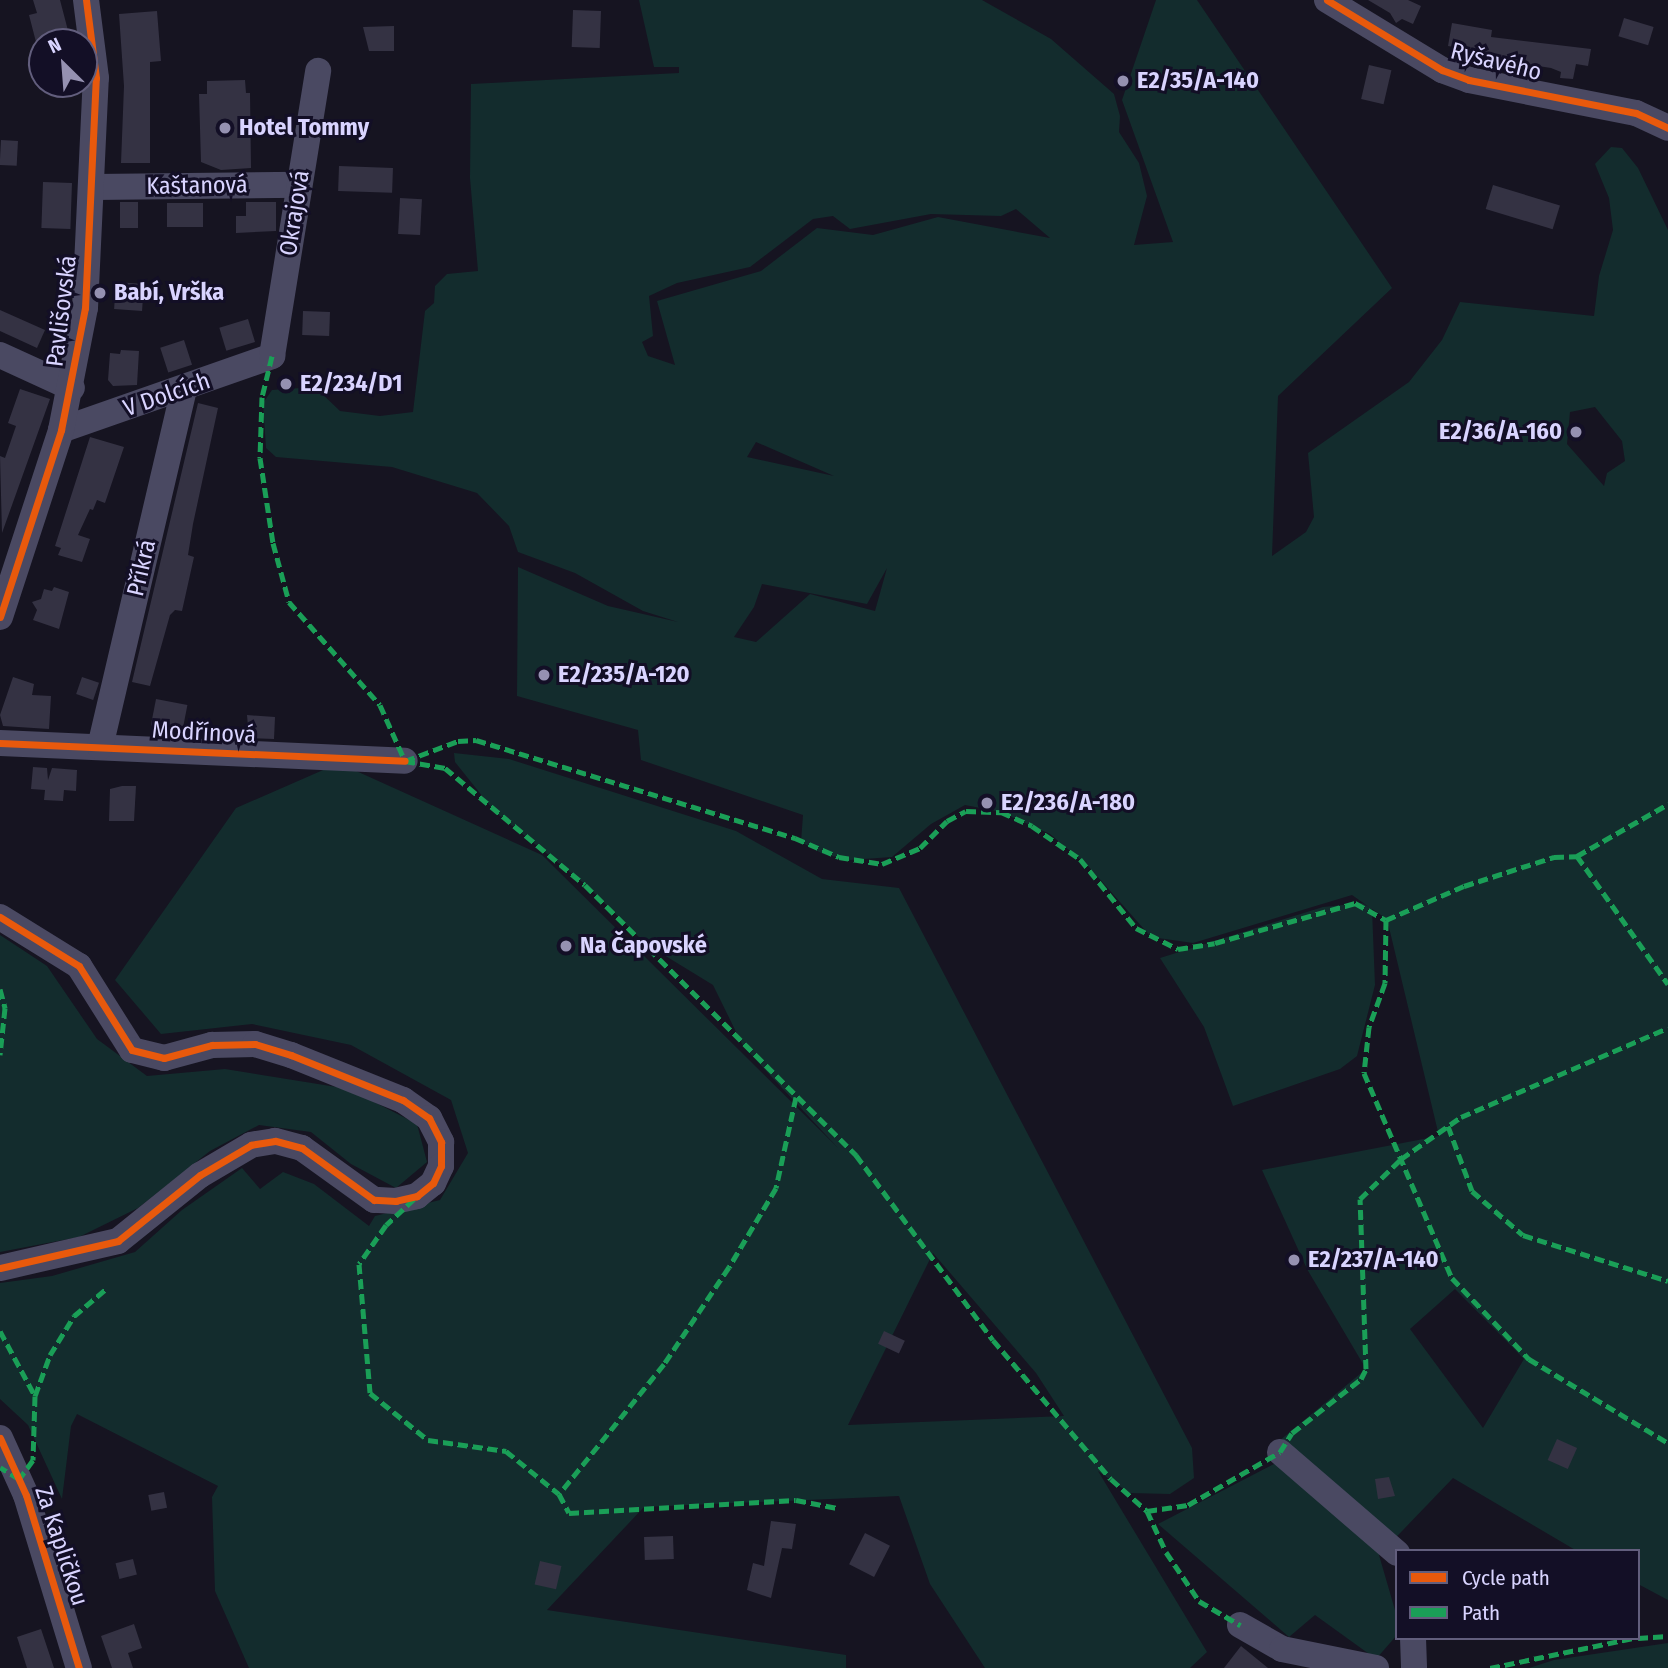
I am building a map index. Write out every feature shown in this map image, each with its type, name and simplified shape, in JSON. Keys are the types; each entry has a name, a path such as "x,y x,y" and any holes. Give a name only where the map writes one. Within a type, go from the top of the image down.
{"street":[{"name":"Pavlišovská","path":"0,616 61,430 72,388 85,308 94,187 96,78 86,0"},
{"name":"Ryšavého","path":"1327,0 1442,70 1469,80 1636,113 1668,128"},
{"name":"Okrajová","path":"272,356 318,71"},
{"name":"Kaštanová","path":"94,187 299,185"},
{"path":"0,355 72,388"},
{"name":"V Dolcích","path":"61,430 184,390 272,356"},
{"name":"Příkrá","path":"100,747 184,390"},
{"name":"Modřínová","path":"0,743 405,761"},
{"path":"0,917 79,966 132,1050 164,1058 212,1045 254,1044 279,1051 403,1100 429,1118 441,1142 441,1166 433,1184 417,1196 396,1201 374,1200 302,1148 275,1141 251,1146 201,1175 118,1241 0,1268"},
{"name":"Za Kapličkou","path":"0,1438 26,1495 79,1668"},
{"path":"1280,1452 1395,1551"},
{"path":"1240,1625 1282,1649 1376,1668"},
{"path":"1413,1640 1414,1668"}],"green space":[{"path":"639,0 982,0 1051,39 1114,94 1120,116 1119,132 1139,163 1147,196 1134,245 1173,242 1122,100 1156,0 1197,0 1392,288 1278,396 1272,556 1306,532 1314,517 1308,453 1409,382 1442,340 1460,302 1594,316 1599,276 1613,230 1609,198 1595,164 1611,147 1622,148 1638,168 1668,230 1668,1600 1640,1585 1640,1549 1574,1549 1453,1478 1379,1555 1395,1610 1395,1637 1376,1659 1315,1615 1289,1637 1158,1524 1276,1463 1279,1441 1366,1369 1307,1269 1262,1170 1439,1136 1387,919 1372,909 1375,985 1357,1056 1340,1069 1233,1106 1204,1027 1160,958 1323,907 1362,903 1369,907 1352,895 1193,943 1151,937 1089,867 1050,834 1001,812 965,805 931,824 892,857 850,860 823,854 801,842 803,815 641,760 638,730 517,696 518,567 608,606 678,622 643,611 575,573 518,552 509,526 477,493 392,467 276,457 266,448 263,403 272,390 315,387 340,411 380,416 413,412 425,311 434,303 435,286 447,274 478,271 470,178 471,84 679,73 679,67 654,67","holes":["1016,209 1050,238 938,217 873,235 817,228 761,271 657,301 675,365 648,356 642,342 653,336 649,296 677,283 750,267 813,219 833,216 850,229 931,214 1001,216","1595,407 1622,441 1625,461 1607,473 1604,486 1567,444 1570,412","756,442 834,476 747,457","887,568 875,611 810,594 756,642 734,637 754,607 762,584 867,604","1455,1289 1524,1359 1483,1428 1410,1329"]},
{"path":"454,753 509,759 736,831 822,879 899,888 1192,1448 1194,1478 1170,1494 1129,1493 1098,1471 1207,1652 1190,1668 985,1668 930,1584 899,1496 644,1507 547,1610 846,1655 846,1668 249,1668 215,1591 212,1497 218,1486 77,1414 71,1426 62,1499 28,1425 0,1399 0,1283 52,1276 135,1252 182,1210 242,1168 260,1189 283,1172 314,1184 369,1226 375,1216 440,1200 468,1153 451,1100 351,1045 252,1024 161,1034 115,980 236,808 330,767 354,770 542,855 838,1148 743,1046 713,985 646,944 586,885 495,812 455,762","holes":["933,1253 1036,1373 1064,1416 848,1425"]},
{"path":"0,935 47,966 97,1039 147,1076 225,1069 349,1089 417,1124 427,1162 396,1188 351,1164 311,1132 259,1125 210,1151 138,1208 79,1237 0,1252"},
{"path":"1668,1643 1668,1668 1529,1668 1554,1660"}],"building":[{"path":"33,0 60,0 67,28 32,28 29,15 37,13"},
{"path":"1368,0 1408,0 1421,6 1413,24 1402,19 1396,23 1390,13"},
{"path":"573,10 601,11 600,48 572,47"},
{"path":"157,11 161,61 150,62 150,163 121,163 124,86 119,14"},
{"path":"1624,18 1654,27 1648,45 1618,36"},
{"path":"1452,23 1492,30 1491,37 1591,49 1588,66 1576,64 1573,79 1560,78 1561,72 1551,68 1519,63 1514,67 1509,61 1472,55 1473,50 1448,46"},
{"path":"394,26 394,51 369,51 363,27"},
{"path":"1369,65 1391,70 1384,104 1361,99"},
{"name":"Hotel Tommy","path":"245,80 246,93 250,93 251,168 221,170 201,162 199,94 207,94 207,81"},
{"path":"1,140 18,141 17,166 0,165"},
{"path":"339,166 393,168 392,193 338,191"},
{"path":"43,182 72,183 70,229 41,228"},
{"path":"1493,185 1560,205 1553,229 1486,209"},
{"path":"400,198 422,199 420,235 398,234"},
{"path":"120,202 138,202 138,228 120,228"},
{"path":"246,202 276,202 276,231 236,233 236,216 246,216"},
{"path":"167,203 203,203 203,227 167,227"},
{"path":"116,282 144,284 142,311 114,309"},
{"path":"0,310 45,330 37,348 0,331"},
{"path":"303,311 330,312 329,336 302,335"},
{"path":"248,319 255,342 226,351 219,328"},
{"path":"184,340 192,365 168,372 160,348"},
{"path":"121,350 139,351 137,385 113,386 108,380 110,353 120,354"},
{"path":"20,389 50,399 2,533 0,456 5,458 16,426 8,423"},
{"path":"198,403 218,408 188,555 194,557 182,611 175,610 170,615 150,686 132,682"},
{"path":"90,437 124,447 105,503 97,500 78,535 90,539 82,562 58,555 61,548 55,546"},
{"path":"54,587 69,592 59,629 33,620 37,610 32,602 41,599 44,589 52,591"},
{"path":"13,677 34,684 32,695 51,696 49,729 3,726 0,715"},
{"path":"82,677 99,683 93,700 76,694"},
{"path":"156,699 187,705 182,732 151,726"},
{"path":"247,715 275,717 274,739 249,738"},
{"path":"33,767 47,768 48,780 52,768 77,770 76,791 64,790 63,801 44,800 45,790 31,789"},
{"path":"136,786 134,821 109,821 110,789"},
{"path":"884,1331 905,1341 899,1353 878,1344"},
{"path":"1557,1439 1577,1448 1568,1469 1548,1460"},
{"path":"1389,1477 1395,1496 1378,1499 1375,1479"},
{"path":"164,1492 167,1508 151,1511 148,1495"},
{"path":"771,1521 796,1524 792,1549 782,1548 771,1598 747,1590 753,1563 764,1566"},
{"path":"865,1533 890,1546 874,1577 849,1564"},
{"path":"673,1536 674,1559 645,1560 644,1537"},
{"path":"133,1559 137,1575 119,1579 116,1563"},
{"path":"540,1561 561,1566 556,1589 535,1584"},
{"path":"134,1624 142,1648 128,1653 133,1668 112,1668 101,1636"},
{"path":"41,1629 54,1668 27,1668 17,1637"},
{"path":"1241,1646 1268,1668 1224,1668"}],"marked path":[{"path":"272,356 262,397 260,458 273,543 289,602 380,705 405,761"},
{"path":"405,761 458,741 476,740 795,838 839,857 882,864 920,848 947,821 966,811 1001,812 1032,826 1080,859 1136,928 1178,949 1215,943 1355,903 1386,920"},
{"path":"405,761 445,768 585,885 856,1155 993,1340 1111,1479 1147,1511 1166,1552 1199,1601 1240,1625"},
{"path":"1577,856 1668,804"},
{"path":"1386,920 1464,886 1554,857 1577,856 1668,984"},
{"path":"1386,920 1385,983 1369,1027 1364,1073 1452,1278 1529,1359 1668,1443"},
{"path":"0,989 5,1008 0,1055"},
{"path":"1147,1511 1188,1505 1280,1452 1292,1433 1361,1379 1366,1369 1360,1199 1401,1159 1461,1117 1668,1028"},
{"path":"796,1097 776,1188 729,1267 664,1364 559,1494 569,1513 796,1500 837,1508"},
{"path":"1448,1126 1472,1191 1523,1235 1668,1281"},
{"path":"414,1199 386,1225 359,1264 370,1393 428,1440 506,1451 559,1494"},
{"path":"35,1396 50,1355 74,1316 106,1289"},
{"path":"0,1331 35,1396 33,1460 19,1479 0,1467"},
{"path":"1640,1638 1668,1636"},
{"path":"1490,1668 1623,1640"}],"cycle path":[{"path":"0,617 61,430 85,308 96,78 86,0"},
{"path":"1327,0 1442,70 1469,80 1636,113 1668,128"},
{"path":"0,743 405,761"},
{"path":"0,917 79,966 132,1050 164,1058 212,1045 255,1044 291,1055 403,1100 429,1118 441,1142 441,1166 433,1183 417,1196 396,1201 374,1200 302,1148 275,1141 251,1145 200,1175 118,1241 0,1268"},
{"path":"0,1438 26,1495 79,1668"}],"place":[{"name":"E2/35/A-140","path":"1123,81"},
{"name":"Hotel Tommy","path":"225,128"},
{"name":"Babí, Vrška","path":"100,293"},
{"name":"E2/234/D1","path":"286,384"},
{"name":"E2/36/A-160","path":"1576,432"},
{"name":"E2/235/A-120","path":"544,675"},
{"name":"E2/236/A-180","path":"987,803"},
{"name":"Na Čapovské","path":"566,946"},
{"name":"E2/237/A-140","path":"1294,1260"}]}
